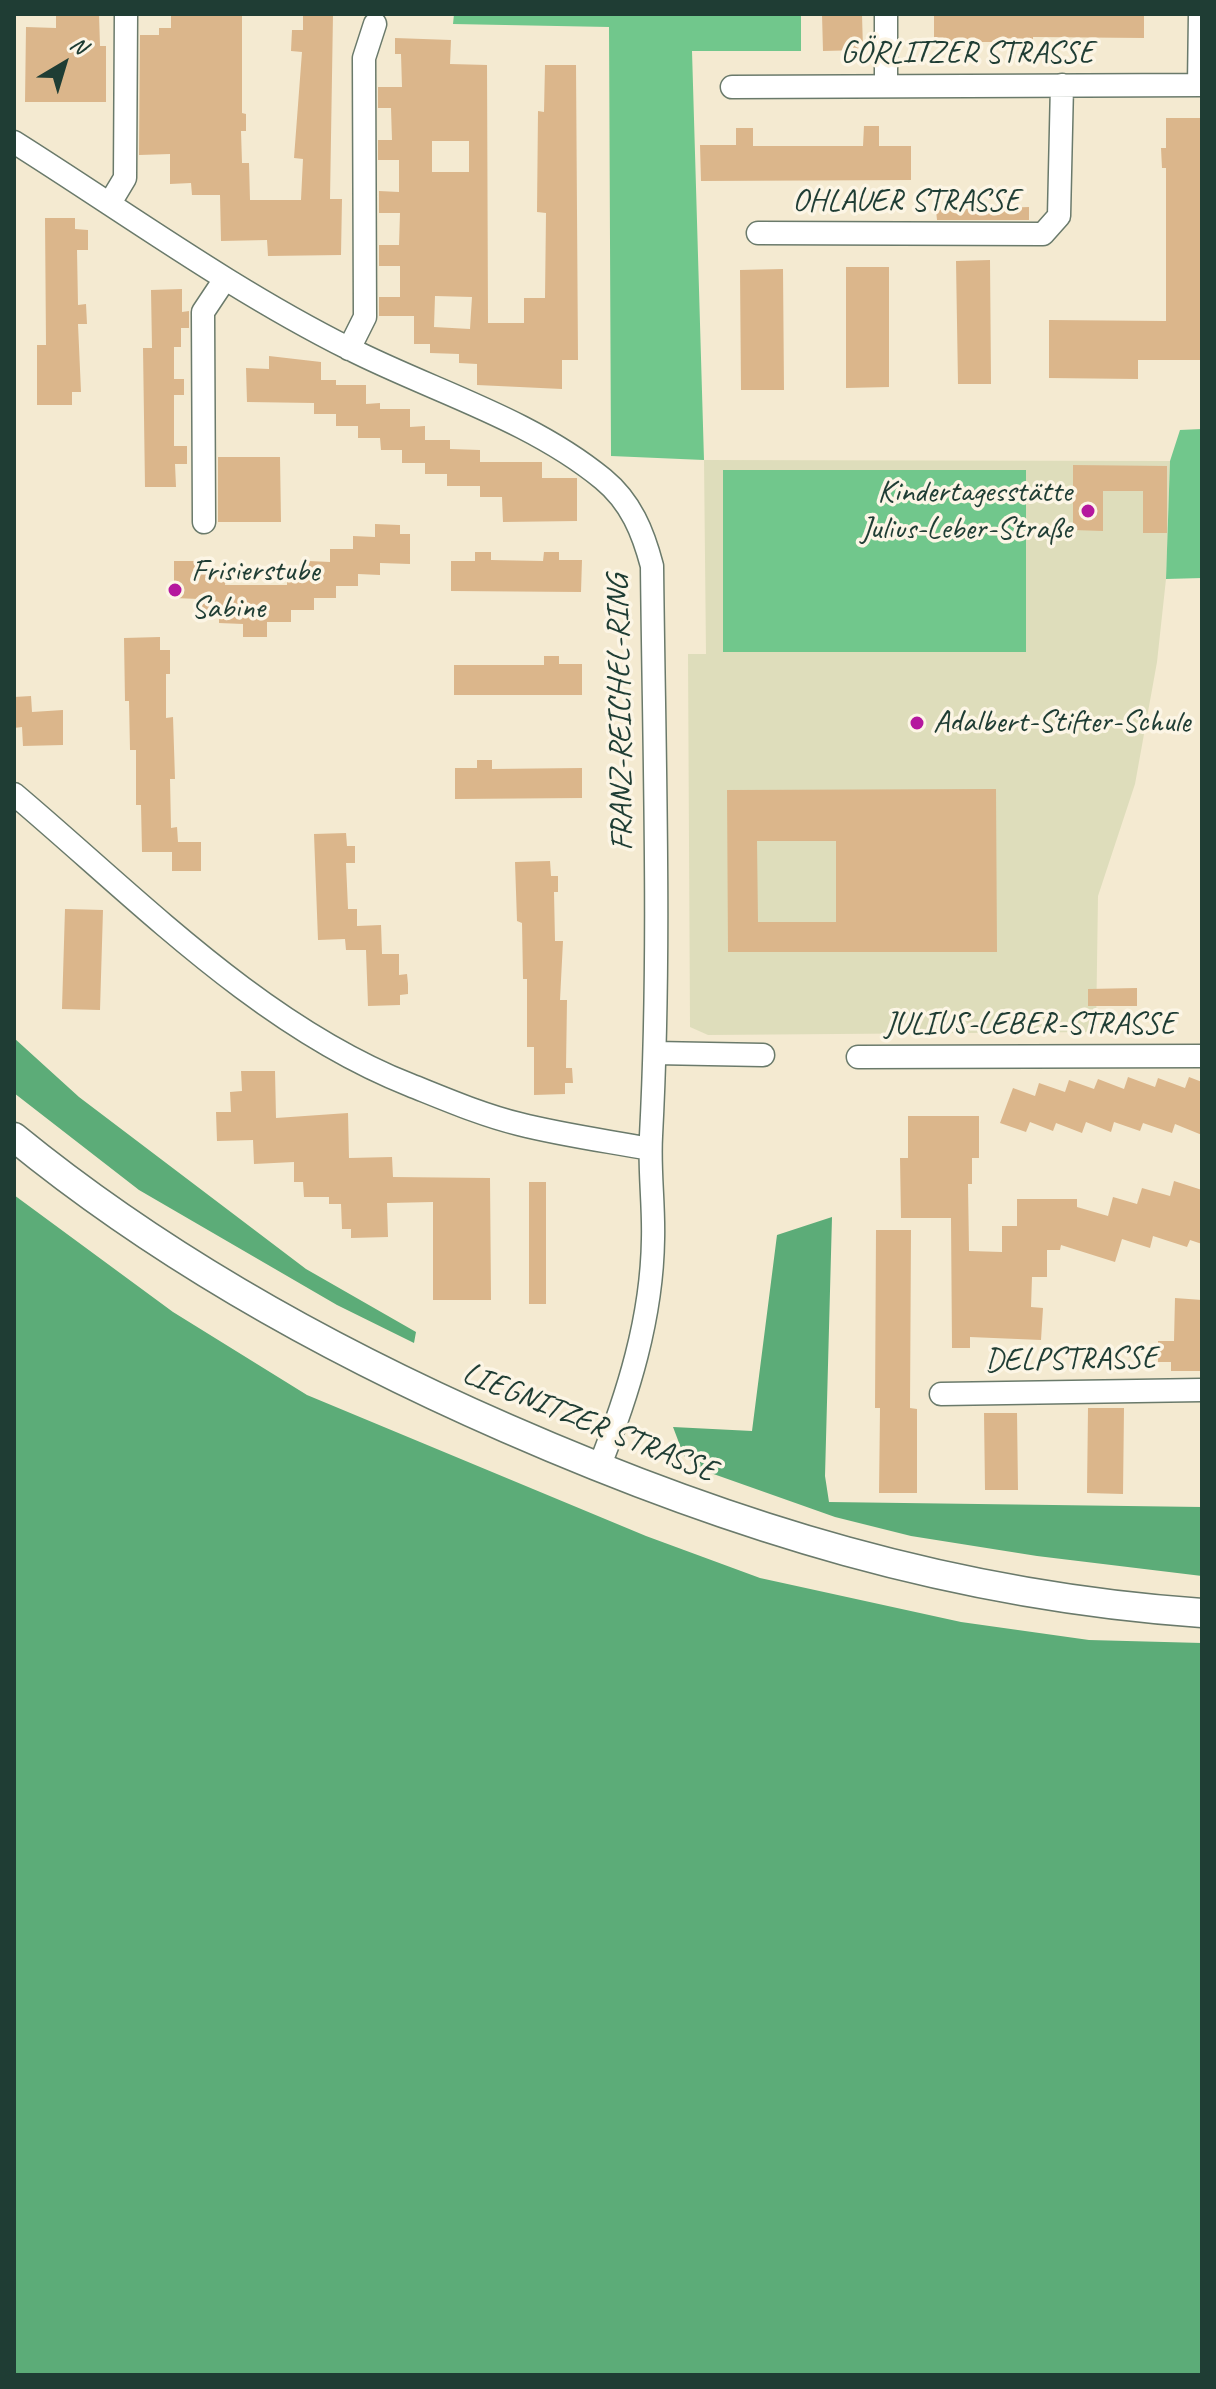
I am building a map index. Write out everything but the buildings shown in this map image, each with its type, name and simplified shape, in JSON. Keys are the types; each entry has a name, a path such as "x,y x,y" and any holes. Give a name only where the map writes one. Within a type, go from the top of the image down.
{"main road":[{"name":"LIEGNITZER STRASSE","path":"14,1137 142,1231 279,1315 436,1397 599,1467 793,1538 916,1571 1053,1597 1202,1613"}],"street":[{"path":"110,203 125,178 126,14"},
{"path":"886,14 886,86"},
{"path":"1200,14 1200,85"},
{"path":"349,349 365,317 364,58 375,24"},
{"name":"OHLAUER STRASSE","path":"758,233 1043,234 1059,216 1062,85"},
{"name":"GÖRLITZER STRASSE","path":"732,87 1200,85"},
{"name":"FRANZ-REICHEL-RING","path":"14,142 225,279 349,349 573,456 624,497 634,516 652,566 655,1053 650,1149 653,1239 649,1289 630,1384 599,1467"},
{"path":"204,522 203,312 225,279"},
{"path":"14,794 208,960 268,1006 320,1039 409,1085 517,1124 650,1149"},
{"path":"655,1053 763,1055"},
{"name":"JULIUS-LEBER-STRASSE","path":"858,1057 1202,1056"},
{"name":"DELPSTRASSE","path":"941,1394 1202,1390"}],"shaded area":[{"name":"Adalbert-Stifter-Schule","path":"704,460 1170,461 1166,579 1157,662 1135,784 1098,896 1096,1032 708,1035 690,1027 688,654 706,654"}],"green space":[{"path":"454,14 801,14 801,51 692,51 704,460 611,456 609,27 453,24"},
{"path":"1202,429 1202,578 1166,579 1170,461 1180,430"},
{"path":"723,470 1026,470 1026,652 723,652"},
{"path":"14,1038 79,1097 306,1269 416,1332 414,1343 337,1305 139,1190 14,1093"},
{"path":"14,1195 173,1312 307,1395 646,1536 760,1578 961,1622 1089,1640 1202,1643 1202,2375 14,2375"},
{"path":"832,1217 825,1476 829,1502 1202,1507 1202,1576 1037,1556 911,1536 835,1517 705,1471 684,1456 673,1427 752,1431 777,1235"}],"place":[{"name":"Kindertagesstätte Julius-Leber-Straße","path":"1088,511"},
{"name":"Frisierstube Sabine","path":"175,590"},
{"name":"Adalbert-Stifter-Schule","path":"917,723"}]}
